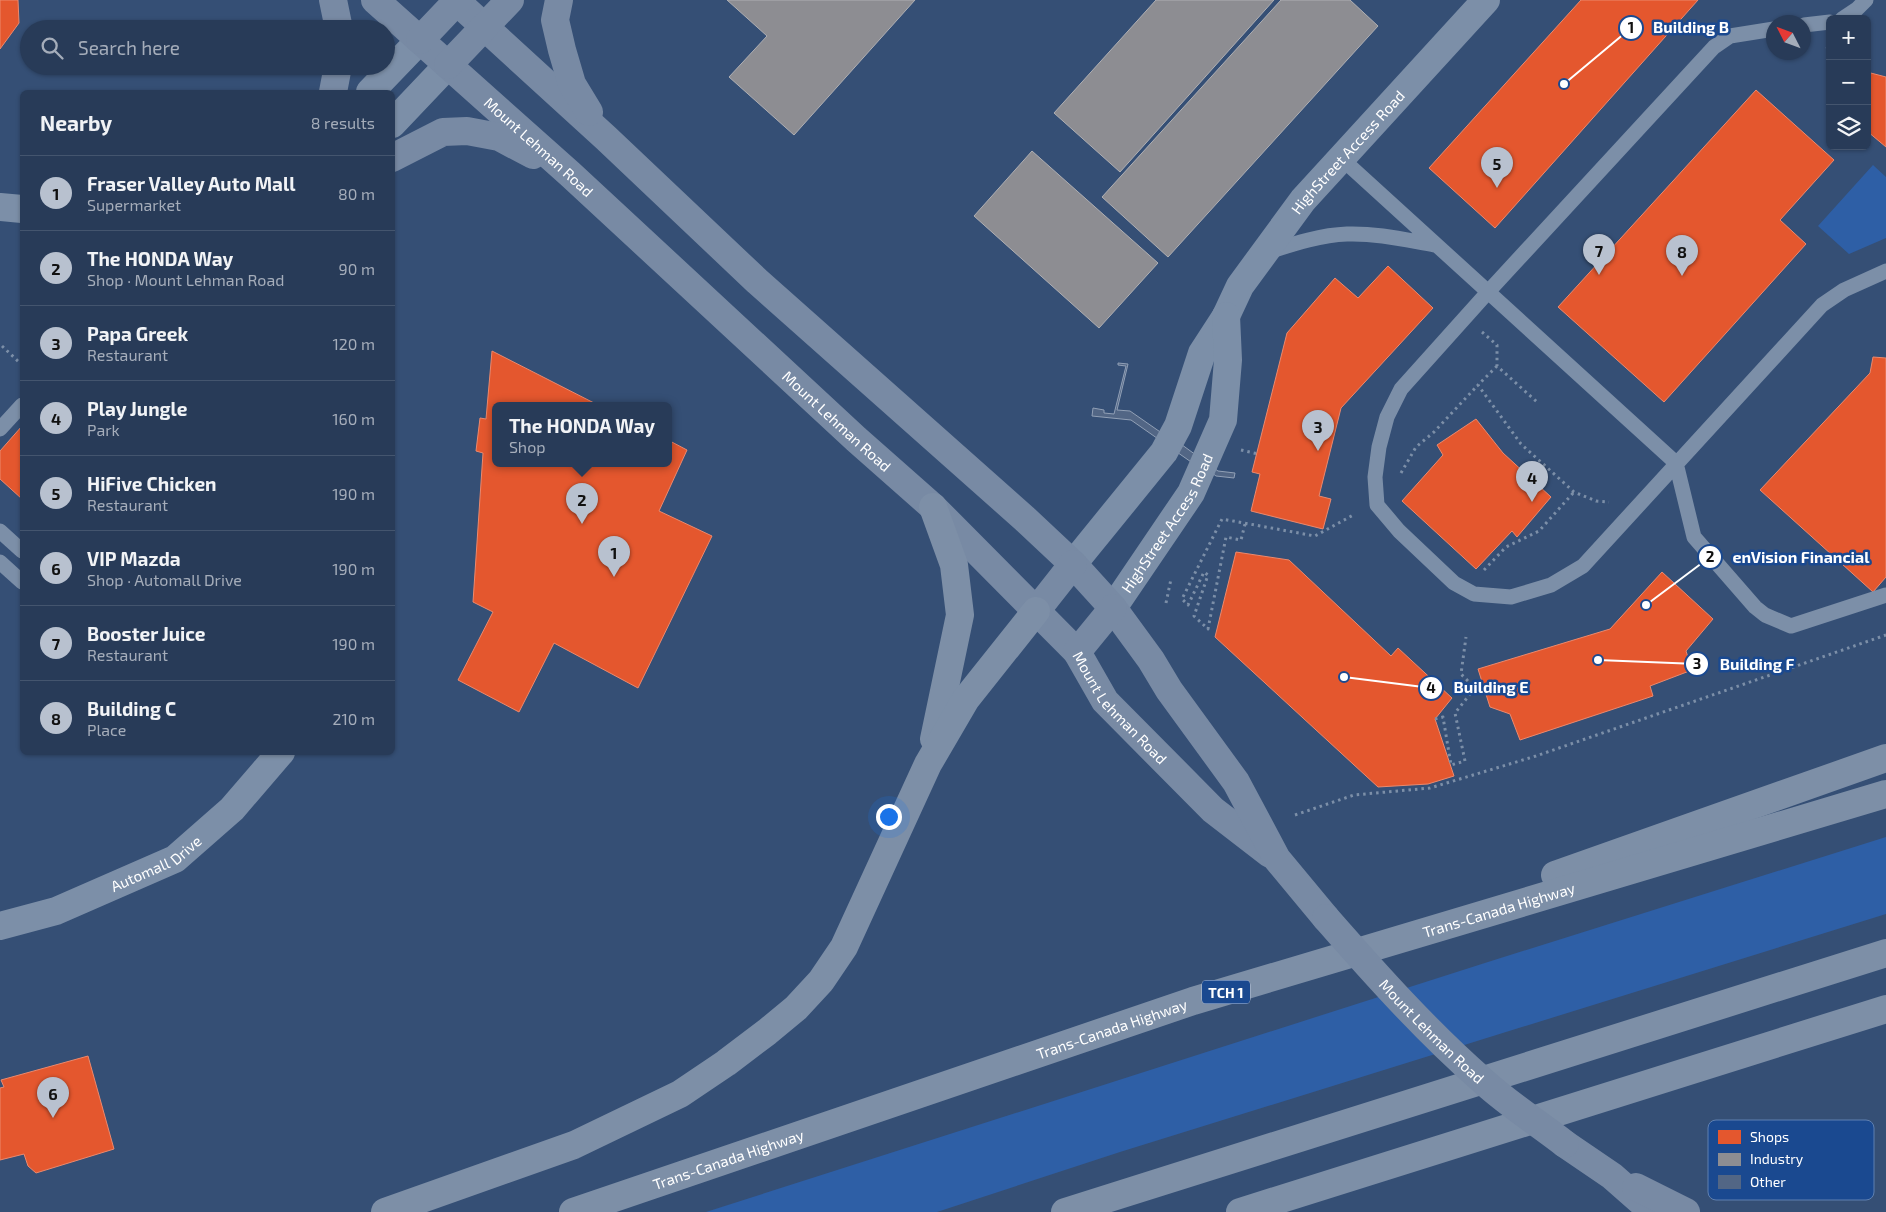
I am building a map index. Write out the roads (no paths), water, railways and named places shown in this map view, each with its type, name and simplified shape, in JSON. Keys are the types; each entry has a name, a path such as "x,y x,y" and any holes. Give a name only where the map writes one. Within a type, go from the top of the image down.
{"highway":[{"path":"928,764 960,615 954,565 933,507"},
{"path":"385,1212 574,1145 680,1094 768,1032 796,1008 821,981 844,948 928,764 966,699 1036,611"},
{"path":"1193,1001 1886,758"},
{"name":"Trans-Canada Highway","path":"573,1212 1193,1001 1886,794"},
{"path":"1065,1212 1886,953"},
{"path":"1240,1212 1886,1009"},
{"path":"1784,1040 1886,1022"}],"main road":[{"path":"333,0 338,20"},
{"name":"Mount Lehman Road","path":"375,0 570,174 848,432 933,507 1077,652 1105,701 1214,810 1277,859 1387,988 1445,1047 1485,1083 1565,1144 1612,1176 1653,1212"},
{"path":"420,40 456,0"},
{"name":"Mount Lehman Road","path":"456,0 757,281 1073,564 1113,608 1151,660 1204,740 1236,782 1277,859"},
{"path":"448,65 510,0"},
{"path":"560,0 555,20 572,84 606,138"},
{"path":"333,90 336,75"},
{"path":"395,156 443,132 467,131 499,137 570,174"},
{"path":"1036,611 1073,564"},
{"path":"1077,652 1113,608"},
{"name":"Mount Lehman Road","path":"1612,1176 1686,1212"}],"street":[{"name":"HighStreet Access Road","path":"1073,564 1164,452 1178,426 1202,353 1226,316 1240,286 1264,253 1303,200 1486,0"},
{"path":"395,66 420,40"},
{"path":"395,121 448,65"},
{"path":"372,90 386,75"},
{"path":"0,207 20,209"},
{"name":"HighStreet Access Road","path":"1113,608 1191,493 1223,420 1228,360 1226,316"},
{"name":"Automall Drive","path":"0,926 56,911 175,859 232,809 278,755"}],"lane":[{"path":"1848,15 1866,0"},
{"path":"1811,24 1826,22"},
{"path":"1766,30 1730,36 1714,47 1401,389 1387,416 1379,447 1375,477 1377,505 1399,531 1454,583 1474,594 1511,597 1551,584 1583,566 1822,305 1844,290 1886,271"},
{"path":"1341,158 1676,463 1694,537 1755,607 1765,615 1791,626 1886,595"},
{"path":"1264,253 1314,238 1345,234 1376,235 1435,245"},
{"path":"0,430 20,407"},
{"path":"0,531 20,549"},
{"path":"0,562 20,580"}],"place":[{"name":"Building B","path":"1564,84"},
{"name":"HiFive Chicken","path":"1497,188"},
{"name":"Booster Juice","path":"1599,275"},
{"name":"Building C","path":"1682,276"},
{"name":"Papa Greek","path":"1318,451"},
{"name":"Play Jungle","path":"1532,502"},
{"name":"The HONDA Way","path":"582,524"},
{"name":"Fraser Valley Auto Mall","path":"614,577"},
{"name":"enVision Financial","path":"1646,605"},
{"name":"Building F","path":"1598,660"},
{"name":"Building E","path":"1344,677"},
{"name":"VIP Mazda","path":"53,1118"}]}
